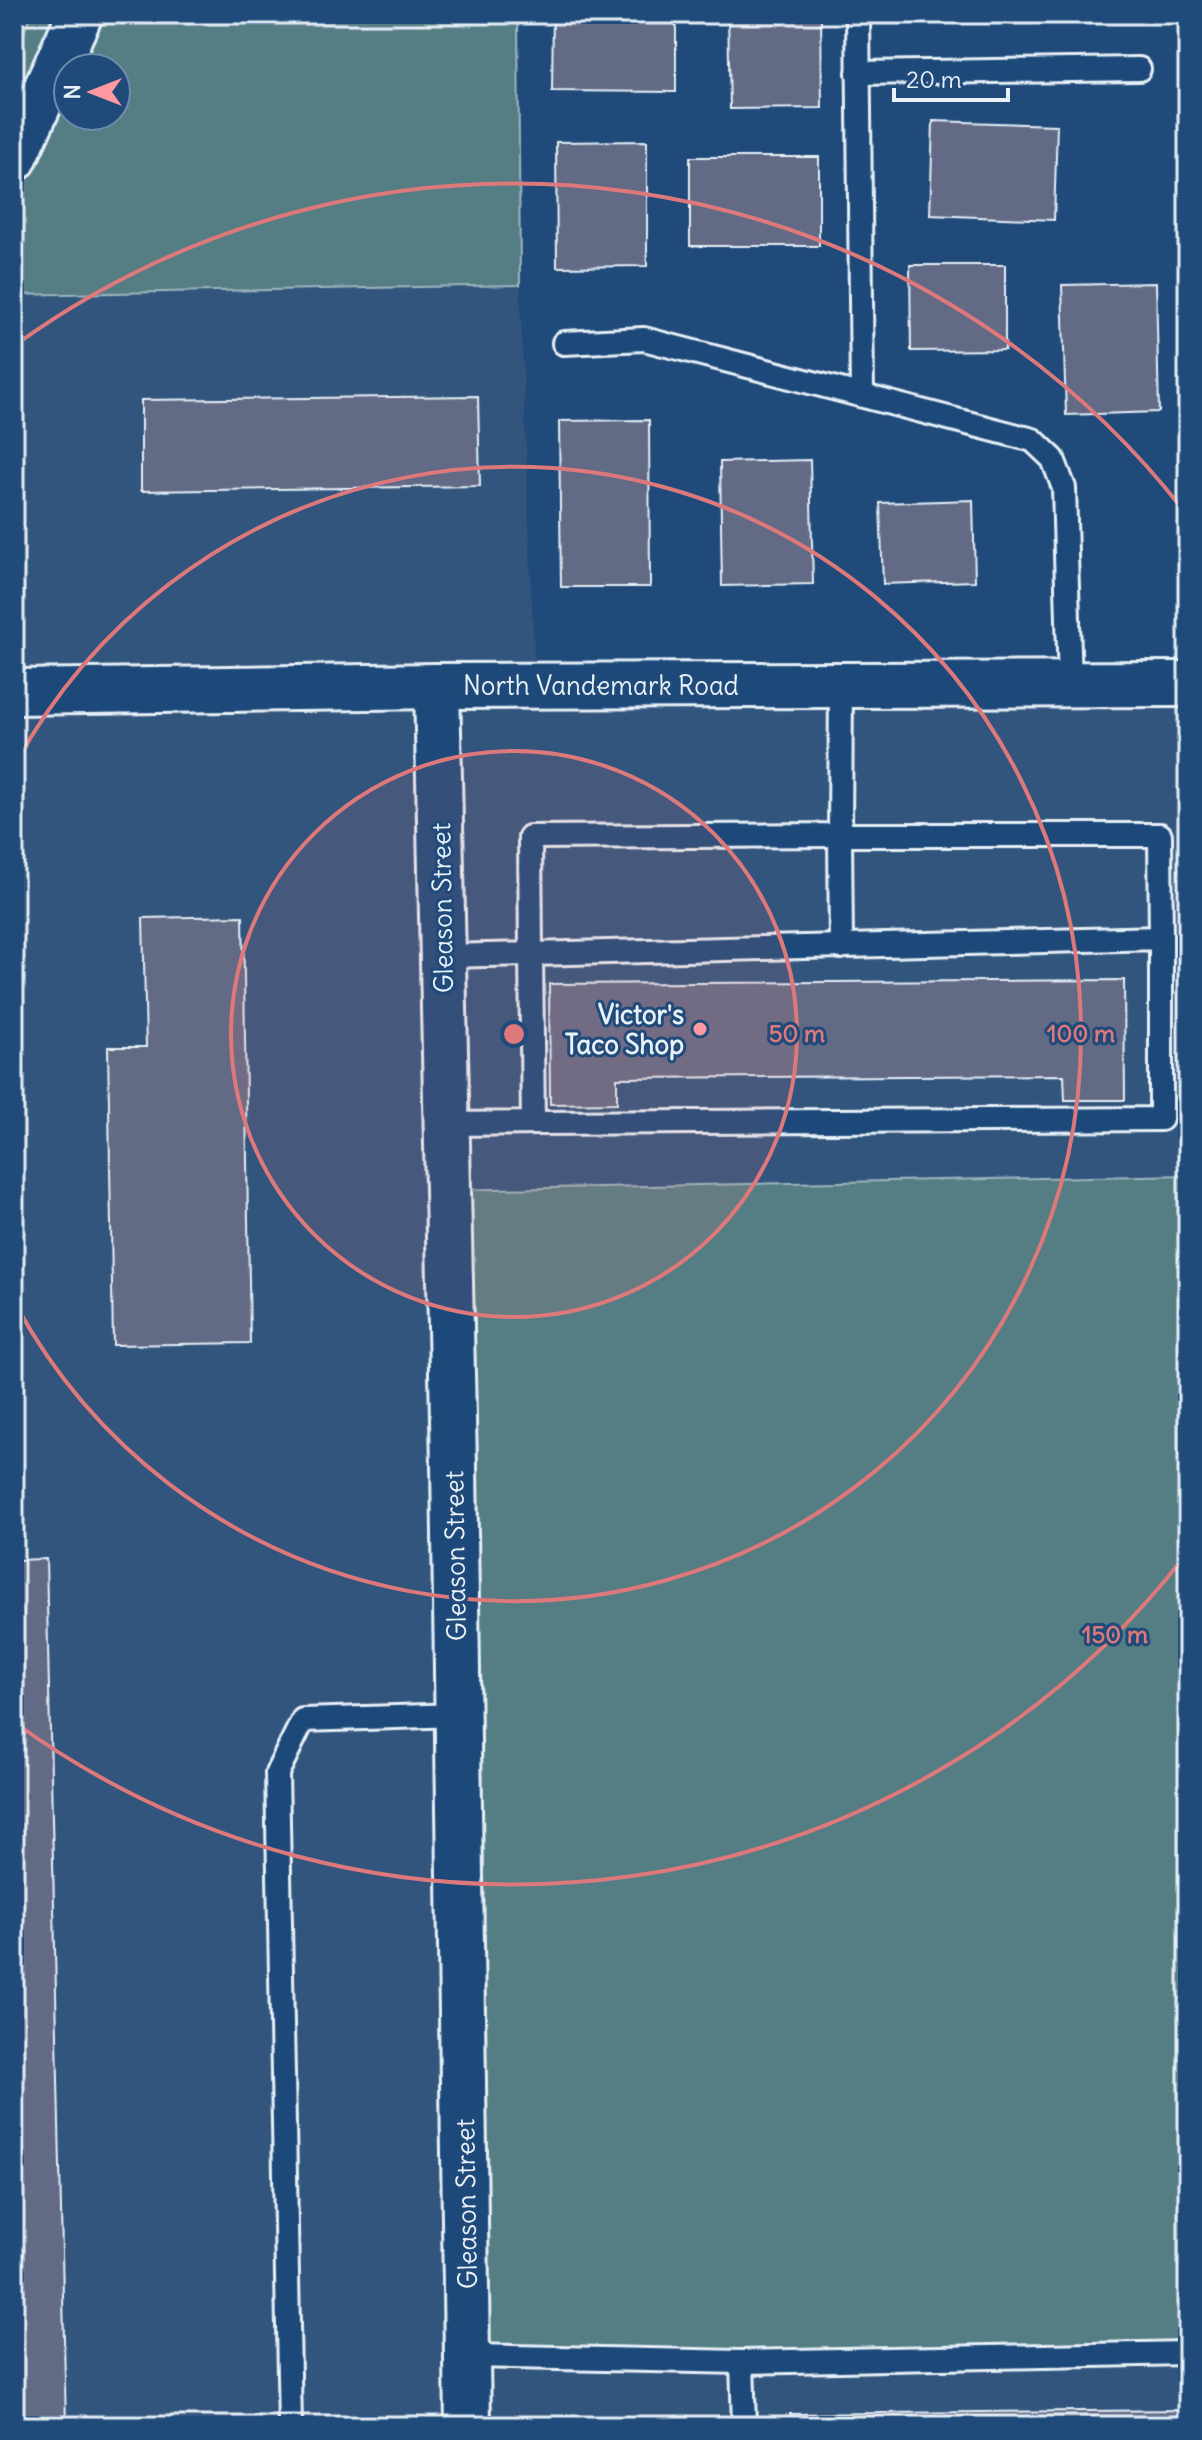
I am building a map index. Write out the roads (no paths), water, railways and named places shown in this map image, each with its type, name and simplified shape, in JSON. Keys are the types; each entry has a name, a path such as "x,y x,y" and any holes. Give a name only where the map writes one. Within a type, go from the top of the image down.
{"street":[{"path":"14,159 80,14"},
{"name":"North Vandemark Road","path":"14,692 437,686 1188,684"},
{"name":"Gleason Street","path":"437,686 458,1715 468,2426"}],"lane":[{"path":"858,14 862,395"},
{"path":"858,73 1139,69"},
{"path":"564,343 644,339 1033,440 1053,459 1064,488 1070,685"},
{"path":"841,685 841,947"},
{"path":"447,1124 1161,1119 1160,835 530,837 533,1123"},
{"path":"443,956 1161,938"},
{"path":"290,2426 277,1773 303,1720 458,1715"},
{"path":"469,2356 742,2362 1188,2353"},
{"path":"742,2362 744,2426"}],"place":[{"name":"Victor's Taco Shop","path":"700,1029"}]}
